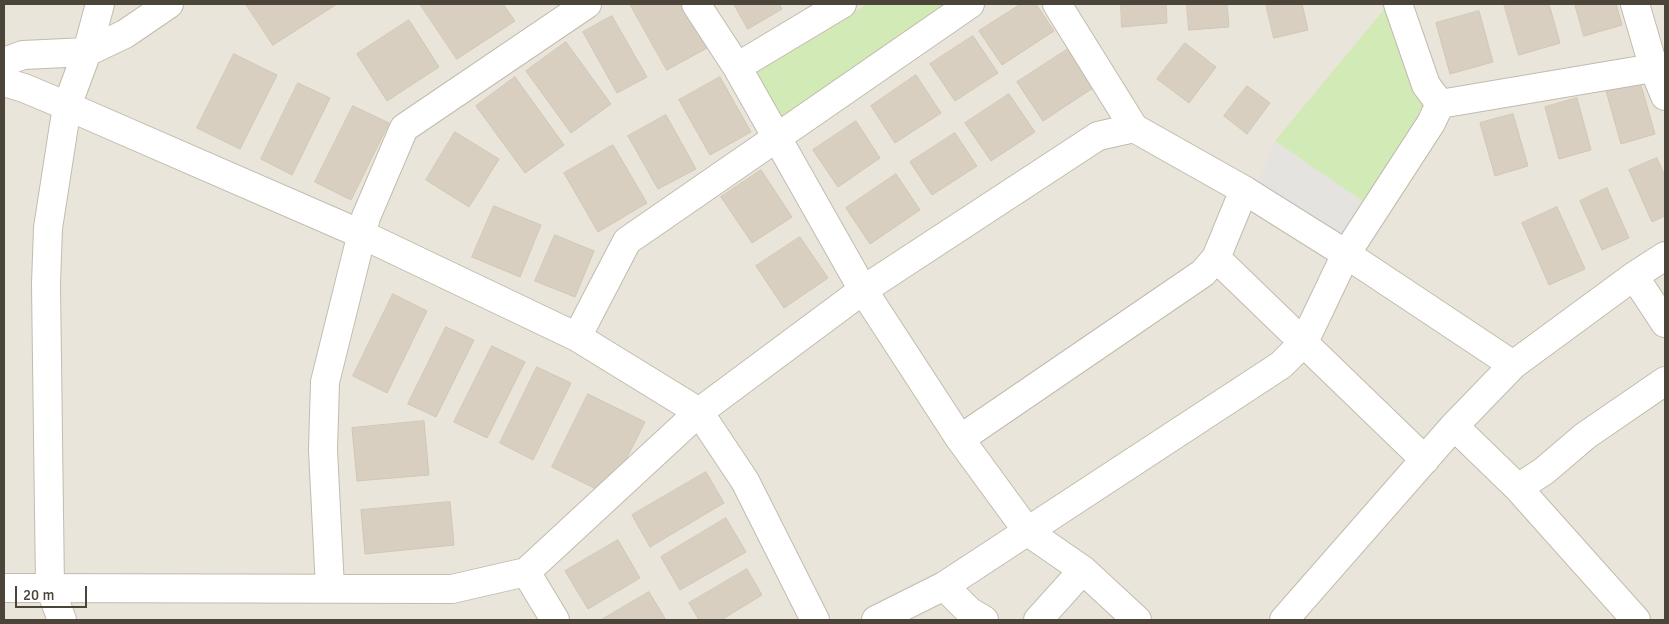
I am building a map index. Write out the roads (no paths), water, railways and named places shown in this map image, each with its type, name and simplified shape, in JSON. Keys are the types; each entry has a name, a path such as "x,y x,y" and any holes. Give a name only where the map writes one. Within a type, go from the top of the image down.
{"street":[{"path":"62,620 50,588 48,228 67,106 88,52 100,4"},
{"path":"4,62 23,55 88,52 125,34 169,4"},
{"path":"330,588 323,450 325,382 366,217 404,128 587,4"},
{"path":"696,4 737,68 863,290 960,439 1028,532 1083,570 1137,620"},
{"path":"737,68 842,4"},
{"path":"577,337 626,241 970,4"},
{"path":"1057,4 1134,128 1244,190 1346,254 1513,364"},
{"path":"1398,4 1426,85 1440,104"},
{"path":"1635,4 1660,68 1665,96"},
{"path":"1440,104 1660,68"},
{"path":"4,82 24,88 67,106 361,234 577,337 699,412 745,481 815,620"},
{"path":"876,620 944,586 1281,365 1304,342 1346,254 1431,123 1440,104"},
{"path":"4,588 452,588 526,572 699,412 863,290 1098,136 1134,128"},
{"path":"960,439 1203,273 1216,258 1244,190"},
{"path":"1284,620 1454,426 1513,364 1634,276 1665,256"},
{"path":"1216,258 1425,460"},
{"path":"1634,276 1665,323"},
{"path":"1518,488 1544,471 1585,436 1665,381"},
{"path":"1454,426 1518,488 1636,620"},
{"path":"1038,620 1083,570"},
{"path":"526,572 555,620"},
{"path":"944,586 969,611 984,620"}]}
